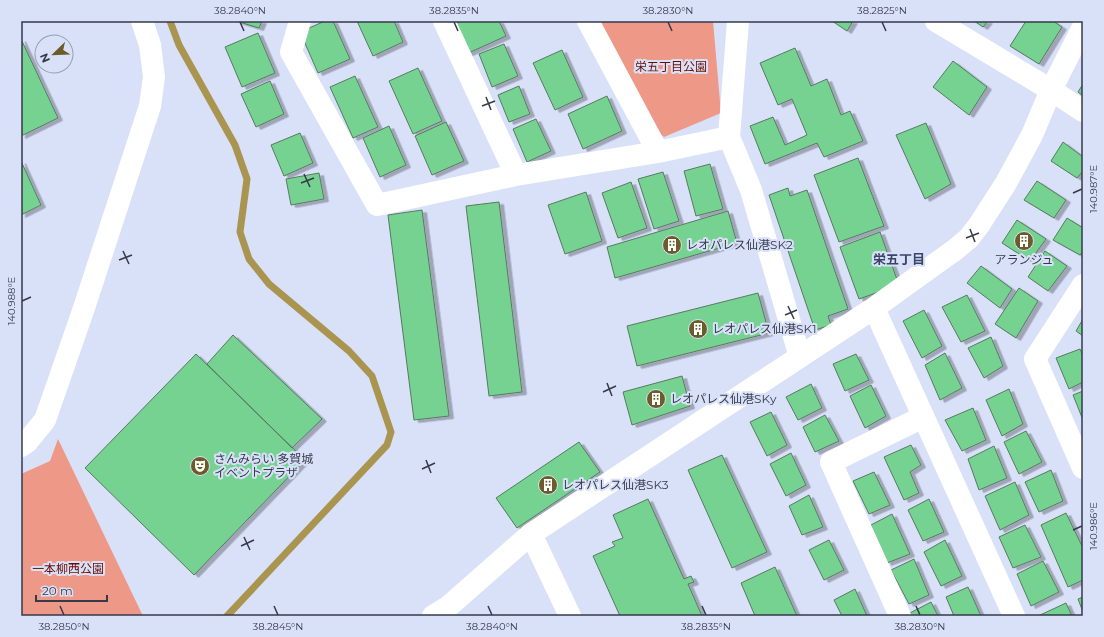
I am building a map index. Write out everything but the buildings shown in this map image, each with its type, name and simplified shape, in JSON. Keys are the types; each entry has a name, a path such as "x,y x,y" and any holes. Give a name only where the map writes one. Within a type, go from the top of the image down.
{"street":[{"path":"21,446 27,442 45,420 84,308 150,106 154,76 150,45 142,21"},
{"path":"300,21 291,52 377,205 516,175 658,152 729,137"},
{"path":"444,21 516,175"},
{"path":"588,21 658,152"},
{"path":"738,21 729,137 751,190 800,357"},
{"path":"936,21 1052,90 1083,111"},
{"path":"433,616 449,606 531,534 874,308 956,250 969,238 979,225 1009,176 1032,135 1083,27"},
{"path":"1083,285 1035,359 1083,468"},
{"path":"874,308 1014,616"},
{"path":"900,616 831,462 923,417"},
{"path":"531,534 570,616"}],"green space":[{"name":"栄五丁目公園","path":"600,21 713,21 721,113 664,137 647,122"},
{"name":"一本柳西公園","path":"58,439 143,616 21,616 21,474 50,461"}],"waterway":[{"path":"170,21 179,45 235,145 247,179 240,232 249,259 269,284 349,351 372,376 391,432 387,445 227,616"}],"place":[{"name":"アランジュ","path":"1024,241"},
{"name":"レオパレス仙港SK2","path":"672,245"},
{"name":"レオパレス仙港SK1","path":"698,329"},
{"name":"レオパレス仙港SKy","path":"656,399"},
{"name":"さんみらい 多賀城 イベントプラザ","path":"200,466"},
{"name":"レオパレス仙港SK3","path":"548,485"}],"district":[{"name":"栄五丁目","path":"899,259"}]}
